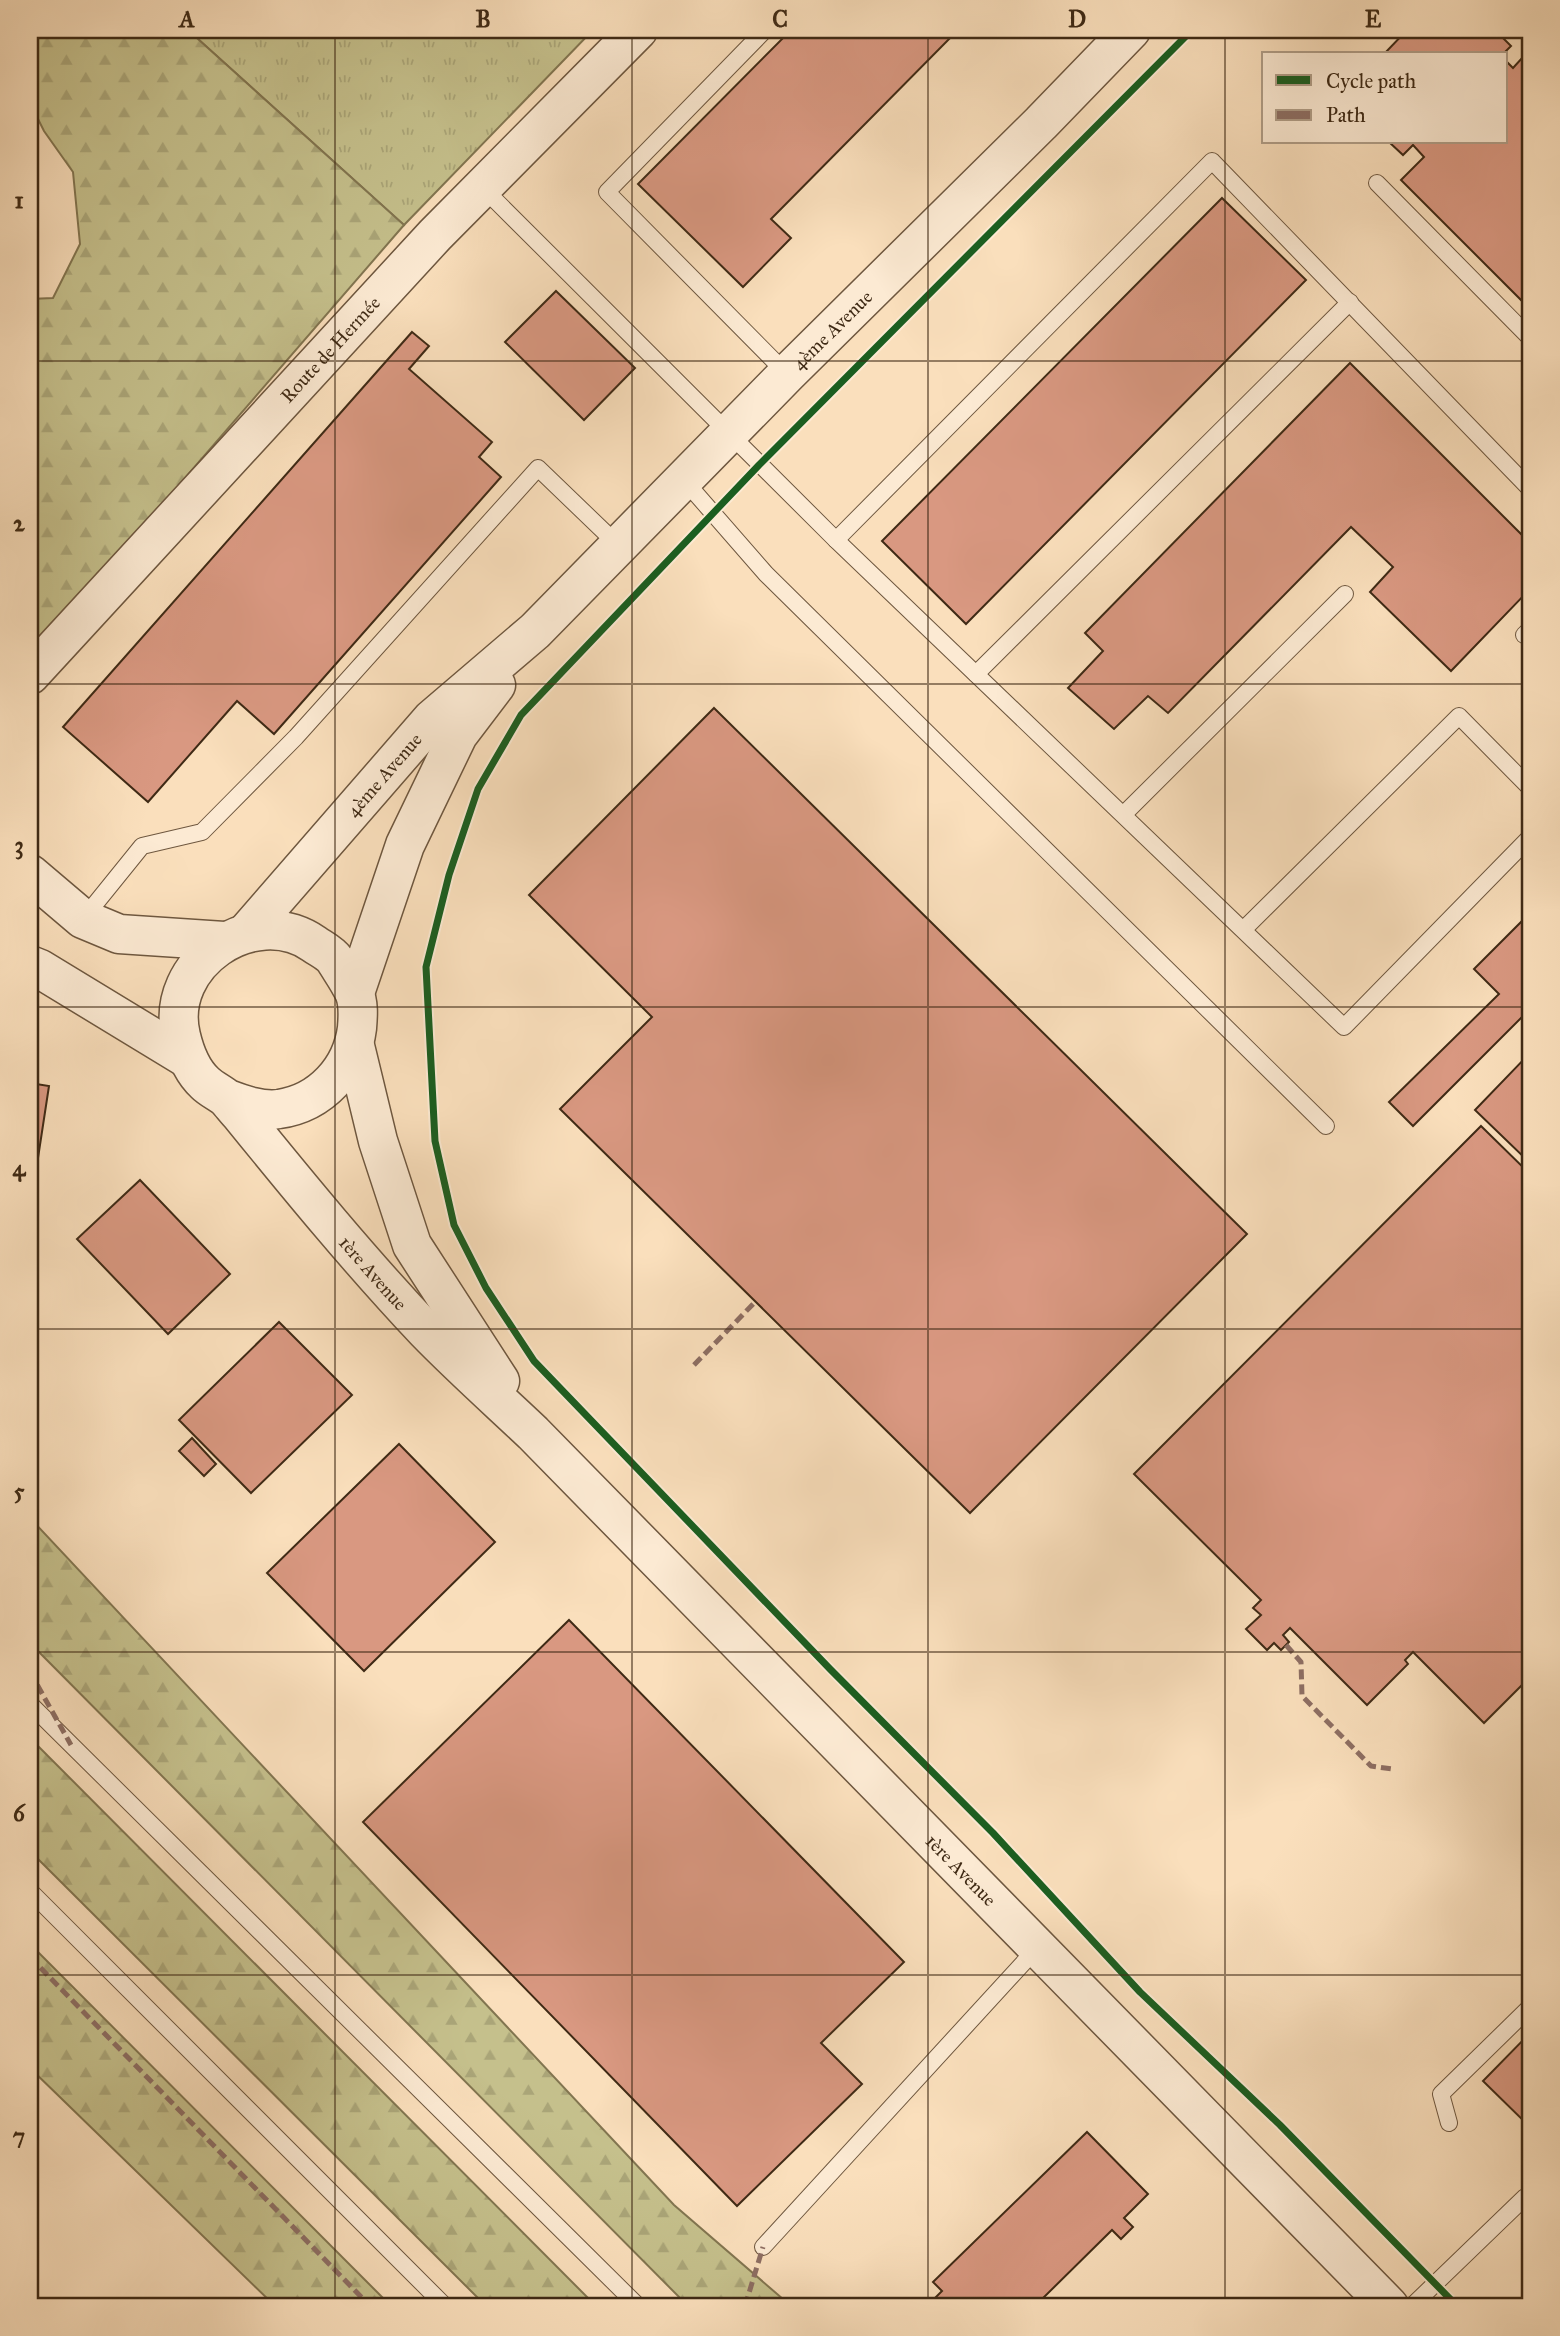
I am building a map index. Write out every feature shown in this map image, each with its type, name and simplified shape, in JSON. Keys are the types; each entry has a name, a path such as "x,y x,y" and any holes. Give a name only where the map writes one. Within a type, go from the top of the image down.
{"street":[{"name":"Route de Hermée","path":"30,675 435,235 638,30"},
{"name":"4ème Avenue","path":"235,937 432,719 536,631 787,374 1041,123 1131,30"},
{"name":"4ème Avenue","path":"355,993 405,845 458,735 536,631"},
{"name":"1ère Avenue","path":"30,874 83,919 119,934 235,937 275,930 304,937 332,957 355,993 358,1014 355,1046 378,1141 412,1245 533,1433"},
{"name":"1ère Avenue","path":"235,937 203,958 187,981 179,1007 180,1034 188,1059 205,1083 228,1099 252,1108 278,1109 303,1102 326,1088 344,1069 355,1046"},
{"name":"1ère Avenue","path":"30,965 188,1059"},
{"name":"1ère Avenue","path":"228,1099 329,1224 428,1333 533,1433 1389,2306"}],"lane":[{"path":"765,30 607,192 787,374"},
{"path":"836,540 1212,161 1530,488"},
{"path":"1377,183 1530,338"},
{"path":"482,187 836,540 1344,1027 1530,837"},
{"path":"976,674 1350,302"},
{"path":"83,919 142,846 202,832 296,737 538,468 618,545"},
{"path":"684,480 766,574 1326,1126"},
{"path":"1124,814 1345,594"},
{"path":"1244,929 1459,716 1530,788"},
{"path":"30,1704 638,2306"},
{"path":"30,1891 445,2306"},
{"path":"764,2247 1037,1948"},
{"path":"1449,2123 1441,2094 1530,2007"},
{"path":"1412,2306 1525,2197"}],"green space":[{"path":"30,30 188,30 404,225 30,657 30,299 53,298 80,244 73,172 44,131 30,103"},
{"path":"188,30 593,30 404,225"},
{"path":"30,1518 674,2205 791,2306 688,2306 30,1643"},
{"path":"30,1738 596,2306 486,2306 30,1851"},
{"path":"30,1944 391,2306 275,2306 30,2068"}],"building":[{"path":"791,30 958,30 771,219 791,238 743,287 638,184"},
{"path":"1407,30 1495,30 1511,46 1505,52 1386,52"},
{"path":"1523,57 1530,64 1530,309 1401,180 1424,157 1413,145 1403,155 1391,144 1508,144 1508,63 1513,68"},
{"path":"1222,198 1306,280 966,624 882,541"},
{"path":"556,291 635,368 584,420 505,342"},
{"path":"412,332 429,346 409,369 492,442 479,457 501,477 274,734 237,701 148,802 63,727"},
{"path":"1350,363 1530,543 1530,589 1451,671 1370,592 1393,567 1351,527 1168,713 1148,696 1114,729 1068,688 1103,651 1085,633"},
{"path":"714,708 1247,1234 970,1513 560,1109 652,1017 529,895"},
{"path":"1530,913 1530,1009 1413,1126 1389,1102 1499,994 1474,969"},
{"path":"1530,1053 1530,1163 1475,1110"},
{"path":"30,1083 49,1086 36,1171 30,1170"},
{"path":"1481,1126 1530,1174 1530,1677 1484,1723 1413,1652 1405,1660 1408,1664 1367,1705 1290,1628 1283,1635 1289,1642 1281,1650 1274,1643 1267,1650 1246,1629 1261,1615 1253,1608 1261,1600 1134,1474"},
{"path":"140,1180 230,1274 168,1334 77,1239"},
{"path":"279,1322 352,1395 251,1493 179,1420"},
{"path":"192,1438 216,1464 204,1476 179,1451"},
{"path":"399,1444 495,1542 364,1671 267,1573"},
{"path":"569,1620 904,1962 821,2043 862,2084 737,2206 363,1822"},
{"path":"1530,2033 1530,2127 1483,2081"},
{"path":"1087,2132 1148,2194 1124,2218 1133,2227 1121,2239 1112,2230 1035,2306 927,2306 942,2291 933,2282"}],"marked path":[{"path":"694,1365 755,1302"},
{"path":"1286,1645 1301,1662 1302,1696 1371,1766 1392,1769"},
{"path":"30,1672 71,1745"},
{"path":"30,1957 370,2306"},
{"path":"745,2306 763,2247"}],"cycle path":[{"path":"1192,30 759,465 521,715 478,789 449,875 426,967 435,1141 454,1225 486,1288 534,1361 830,1669 993,1833 1140,1992 1280,2125 1457,2306"}]}
